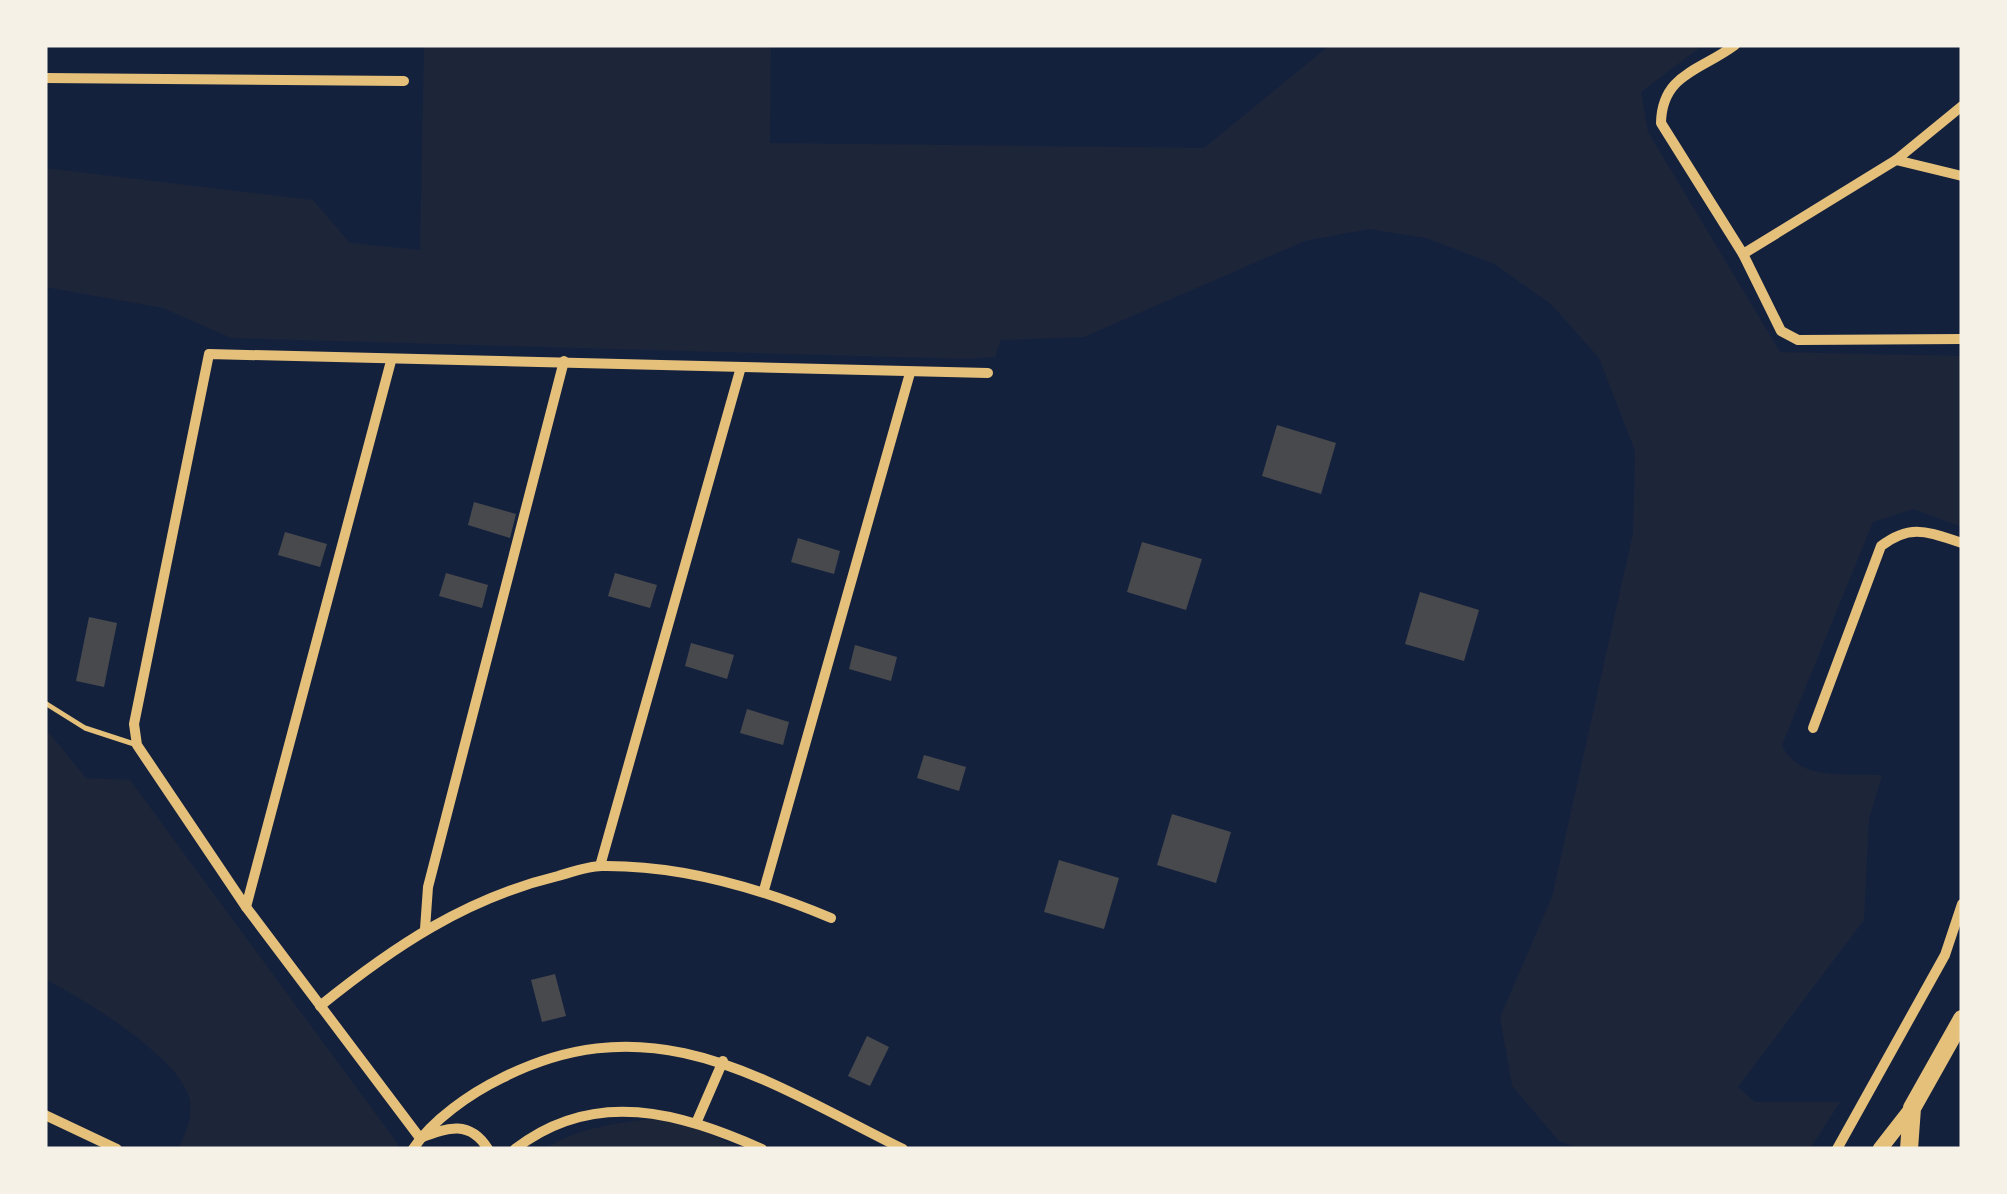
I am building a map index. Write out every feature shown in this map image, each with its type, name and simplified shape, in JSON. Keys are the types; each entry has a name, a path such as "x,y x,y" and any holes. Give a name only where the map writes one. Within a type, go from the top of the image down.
{"highway":[{"path":"1909,1149 1912,1108 1962,1019"}],"main road":[{"path":"1880,1149 1912,1108"}],"street":[{"path":"1735,45 1675,82 1661,100 1661,123 1743,254 1781,330 1798,340 1962,339"},
{"path":"45,78 404,80"},
{"path":"1743,254 1896,160 1962,106"},
{"path":"1896,160 1962,176"},
{"path":"420,1138 246,907 137,745 134,724 209,354 988,373"},
{"path":"246,907 391,361"},
{"path":"426,929 428,887 564,361"},
{"path":"600,866 741,367"},
{"path":"764,890 910,372"},
{"path":"1814,728 1881,546 1900,532 1916,528 1962,543"},
{"path":"320,1006 386,953 452,913 538,880 600,866 695,876 764,890 830,918"},
{"path":"1837,1149 1930,984 1962,904"},
{"path":"413,1149 420,1138 479,1089 539,1059 608,1047 673,1048 723,1061 903,1149"},
{"path":"697,1120 723,1061"},
{"path":"515,1149 562,1124 606,1113 653,1112 697,1120 762,1149"},
{"path":"45,1115 117,1149"},
{"path":"420,1138 450,1126 466,1128 488,1149"}],"lane":[{"path":"45,703 85,728 137,745"}],"shaded area":[{"path":"424,45 771,45 770,143 1204,148 1330,45 1703,45 1641,92 1648,132 1780,352 1962,356 1962,527 1913,509 1873,522 1782,745 1790,757 1812,770 1882,775 1869,819 1864,920 1738,1087 1755,1102 1840,1102 1810,1149 1581,1149 1559,1141 1512,1086 1500,1017 1552,897 1633,533 1635,451 1599,358 1551,304 1494,264 1426,238 1369,229 1305,241 1084,337 1001,340 995,357 967,359 231,338 163,308 45,287 45,168 313,200 350,243 420,250"},
{"path":"45,728 86,778 130,780 398,1144 396,1149 178,1149 191,1110 181,1080 126,1029 45,979"},
{"path":"653,1119 696,1127 741,1149 544,1149 597,1128"}],"building":[{"path":"1277,425 1336,443 1321,494 1262,476"},
{"path":"474,502 516,514 510,538 468,525"},
{"path":"285,532 327,544 320,567 278,555"},
{"path":"798,538 840,551 834,574 791,562"},
{"path":"1142,542 1202,559 1186,610 1127,592"},
{"path":"446,573 488,585 482,608 439,596"},
{"path":"615,573 657,585 650,608 608,596"},
{"path":"1420,592 1479,610 1464,661 1405,644"},
{"path":"89,617 117,623 104,687 76,681"},
{"path":"691,643 734,655 727,679 685,666"},
{"path":"855,645 897,657 891,681 849,669"},
{"path":"747,709 789,722 783,745 740,733"},
{"path":"924,755 966,767 959,791 917,778"},
{"path":"1172,814 1231,832 1216,883 1157,865"},
{"path":"1059,860 1119,878 1104,929 1044,912"},
{"path":"555,974 566,1016 542,1022 531,980"},
{"path":"867,1036 889,1047 870,1086 848,1076"}]}
